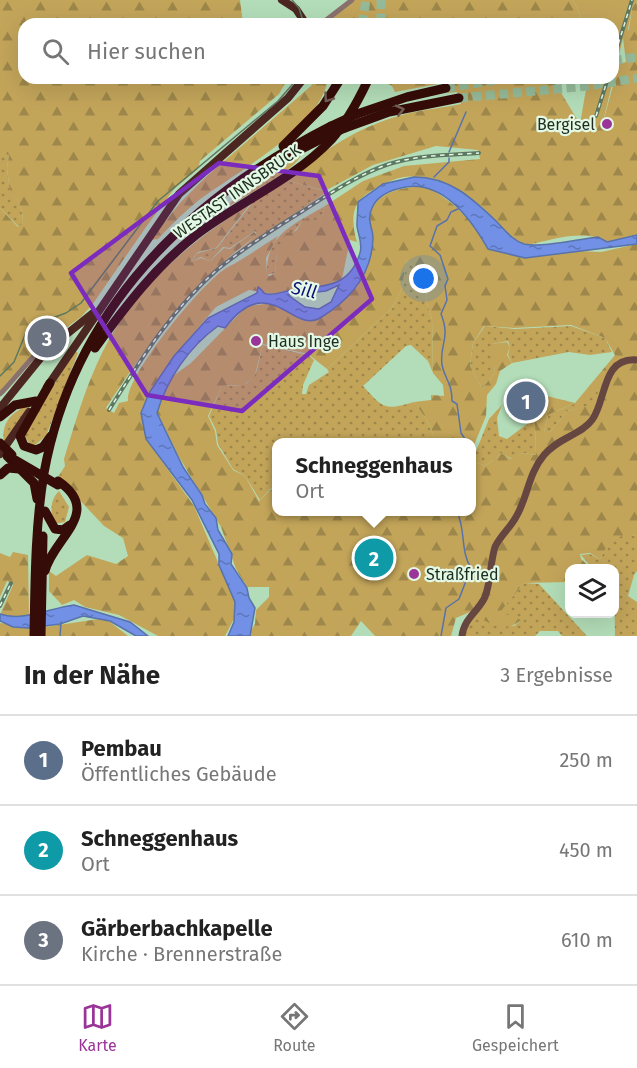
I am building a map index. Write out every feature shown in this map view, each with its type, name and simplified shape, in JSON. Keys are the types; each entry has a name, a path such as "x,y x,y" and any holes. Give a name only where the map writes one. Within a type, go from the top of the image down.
{"highway":[{"name":"WESTAST INNSBRUCK","path":"236,183 308,124 337,84"},
{"name":"WESTAST INNSBRUCK","path":"95,348 132,298 178,250 232,210 296,169 330,140 353,110 366,84"},
{"path":"41,636 42,511 45,470 56,426 89,347 130,282 167,240 236,183 273,158 357,114 406,97 446,88"},
{"path":"42,511 61,431 80,379 95,348 136,284 183,233 253,178 324,137 399,110 459,98"},
{"path":"50,383 24,425 21,442 28,448 41,449 56,426"},
{"path":"0,417 15,405 36,401"},
{"path":"0,443 7,456 34,483 42,511 51,525 56,529 65,529 72,521 73,502 58,483"},
{"path":"7,456 39,472 73,494 77,513 72,527 42,562 34,636"},
{"path":"0,475 9,468 19,469"}],"main road":[{"path":"282,0 296,9 302,18"},
{"path":"7,456 36,401 144,244 216,161 288,98 299,84"},
{"path":"0,408 54,345 106,299"},
{"path":"66,334 74,335 77,343"},
{"path":"462,636 466,622 484,598 496,545 517,517 529,480 538,462 556,442 591,422 607,378 614,367 625,360 637,360"}],"street":[{"path":"329,18 352,0"},
{"path":"0,394 43,344 50,342 54,345"}],"highlighted area":[{"path":"219,163 319,176 372,299 242,411 147,395 71,273"}],"green space":[{"path":"0,0 240,0 242,18 18,18 18,84 285,84 279,94 200,161 198,169 174,189 92,305 81,317 51,339 41,342 13,381 0,394 0,208 18,227 23,223 20,206 10,193 7,168 9,155 2,153 0,147"},
{"path":"353,0 573,0 581,16 580,18 330,18"},
{"path":"573,0 637,0 632,8 627,35 623,38 619,55 619,18 580,18 581,16"},
{"path":"637,0 637,235 607,242 592,236 576,236 527,244 514,239 482,207 459,193 433,182 409,177 386,183 372,190 361,199 355,209 354,226 357,242 350,240 342,279 324,288 288,290 275,294 249,290 216,307 174,356 149,393 141,413 146,439 194,506 235,602 234,619 225,636 158,636 119,615 85,607 74,600 62,605 49,591 49,571 56,576 87,555 116,564 128,556 123,538 104,526 58,477 65,466 64,459 72,432 103,351 131,306 148,286 187,249 251,203 216,248 198,252 190,262 201,258 210,261 224,248 230,249 254,232 257,235 212,273 174,314 106,408 114,413 119,403 128,401 130,389 139,371 168,329 202,289 228,267 278,236 266,258 267,275 275,273 277,254 286,233 296,231 302,221 310,217 320,223 325,206 363,181 404,166 480,159 478,150 436,146 373,165 325,191 286,180 328,149 373,125 413,112 461,104 457,92 448,93 444,84 556,84 580,124 603,122 613,84 619,84 619,64 626,62 623,38 629,29 632,8"},
{"path":"312,84 326,84 311,114 294,131 199,200 158,239 150,240 180,203 207,176"},
{"path":"388,84 438,84 395,92"},
{"path":"587,84 612,84 603,122 594,129 580,124"},
{"path":"0,147 9,155 7,168 10,192 19,202 22,215 23,223 19,227 0,208"},
{"path":"301,154 298,160 281,175 227,207 238,194"},
{"path":"286,180 327,192 235,254 257,235 255,231 230,248 223,247 210,261 201,257 190,262 198,253 217,248 253,202"},
{"path":"425,186 454,205 469,220 488,249 525,258 579,251 601,252 637,244 637,536 618,537 610,543 600,559 590,553 580,554 581,559 587,564 565,564 565,582 524,583 500,612 521,620 508,626 496,625 470,612 456,618 451,636 375,636 361,621 351,636 248,636 255,624 256,610 269,597 269,587 247,587 236,569 221,527 179,457 157,413 164,389 173,376 191,363 247,306 274,303 300,319 317,320 336,308 358,286 373,208 378,200 394,191","holes":["407,260 428,280 426,300 432,319 433,373 443,385 444,396 431,395 431,400 414,402 427,420 434,438 476,438 476,440 486,416 487,395 496,384 500,371 512,363 507,355 510,347 507,342 491,344 495,373 482,388 470,366 473,343 484,326 514,328 571,325 605,338 615,355 575,403 543,395 547,410 532,420 535,424 536,455 523,453 511,459 501,453 486,466 476,462 476,516 272,516 272,489 259,501 245,476 233,470 217,445 215,431 208,416 222,386 243,385 254,378 263,344 308,354 327,369 392,308 401,291","599,388 595,404 567,411 550,432 544,432 548,415 570,405 587,402"]},
{"path":"325,206 320,224 302,221 277,254 275,273 267,275 271,249 277,240 293,225"},
{"path":"407,260 428,279 426,300 432,319 433,373 428,361 411,345 406,346 363,386 385,406 414,402 427,420 434,438 272,438 272,488 260,500 245,476 233,469 218,444 216,430 209,416 222,386 243,384 253,378 263,345 308,355 314,360 303,385 302,394 306,394 309,385 329,372 327,369 392,308 401,291"},
{"path":"485,326 515,329 571,326 605,338 612,352 590,355 569,352 512,363 508,355 510,347 508,341 492,344 495,373 482,388 470,366 473,343"},
{"path":"75,351 78,353 46,436 35,445 30,444 24,436"},
{"path":"600,386 595,405 567,411 550,432 544,432 548,415 570,405 587,401"},
{"path":"32,404 4,443 4,428 10,417 20,409"},
{"path":"502,405 497,418 499,436 507,439 531,421 535,423 536,455 523,453 512,459 501,453 486,466 476,462 476,451 489,419"},
{"path":"59,491 69,507 65,522 54,524 52,503"},
{"path":"624,534 637,536 637,571 628,596 637,602 637,636 615,636 615,618 619,618 619,564 589,564 581,555 590,554 600,559 609,542"},
{"path":"13,552 28,555 29,616 9,618 0,615 13,585 7,581 0,597 0,553 10,557"},
{"path":"524,583 539,584 565,612 565,618 570,618 587,636 562,636 558,631 540,631 535,636 465,636 466,627 475,615 514,626 520,621 499,612"},
{"path":"105,618 128,636 0,636 0,623 39,628"}],"water":[{"name":"Sill","path":"414,177 438,180 459,190 487,212 512,237 524,244 550,244 598,237 607,242 637,235 637,244 525,258 488,249 462,212 440,193 412,186 397,189 382,196 374,204 370,213 373,238 369,263 350,294 331,311 310,321 267,303 255,304 241,311 225,328 218,326 207,334 173,376 157,413 183,467 216,518 218,530 232,554 231,564 247,588 249,598 255,608 250,636 228,636 234,622 235,602 219,565 219,554 192,500 146,439 141,413 149,393 174,356 208,318 257,293 258,287 264,293 273,294 320,287 340,281 348,275 355,266 361,249 357,226 358,202 383,184","holes":["339,285 331,302 319,309 305,307 288,295 326,291"]},
{"path":"74,605 130,622 148,636 136,636 110,621 83,616 60,624 29,628 13,627 0,621 0,614 27,615"}],"waterway":[{"path":"449,152 466,112"},
{"path":"434,177 449,162 449,158"},
{"path":"458,209 451,212 447,220 437,226 430,246 440,255 448,279 445,286 447,300 441,314 445,329 442,365 451,389 452,401 457,404 461,433 464,438"},
{"path":"441,636 446,608 459,599 471,568 465,555 459,516"},
{"path":"60,636 61,622"}],"tunnel":[{"path":"363,18 366,0"},
{"path":"381,0 381,18"},
{"path":"619,60 637,57"},
{"path":"619,81 637,78"},
{"path":"446,88 471,84"},
{"path":"459,98 600,84"}],"tram line":[{"path":"292,0 299,8 302,18"},
{"path":"0,376 14,362 25,335 33,325 66,313 81,303 158,201 278,101 293,84"}],"railway":[{"path":"619,42 632,0"},
{"path":"596,116 606,84"},
{"path":"109,410 145,354 186,301 201,284 248,246 354,179 377,168 411,159 479,153"},
{"path":"0,606 11,583"}],"place":[{"name":"Bergisel","path":"607,124"},
{"name":"Gärberbachkapelle","path":"47,338"},
{"name":"Haus Inge","path":"256,341"},
{"name":"Pembau","path":"526,401"},
{"name":"Schneggenhaus","path":"374,558"},
{"name":"Straßfried","path":"414,574"}]}
